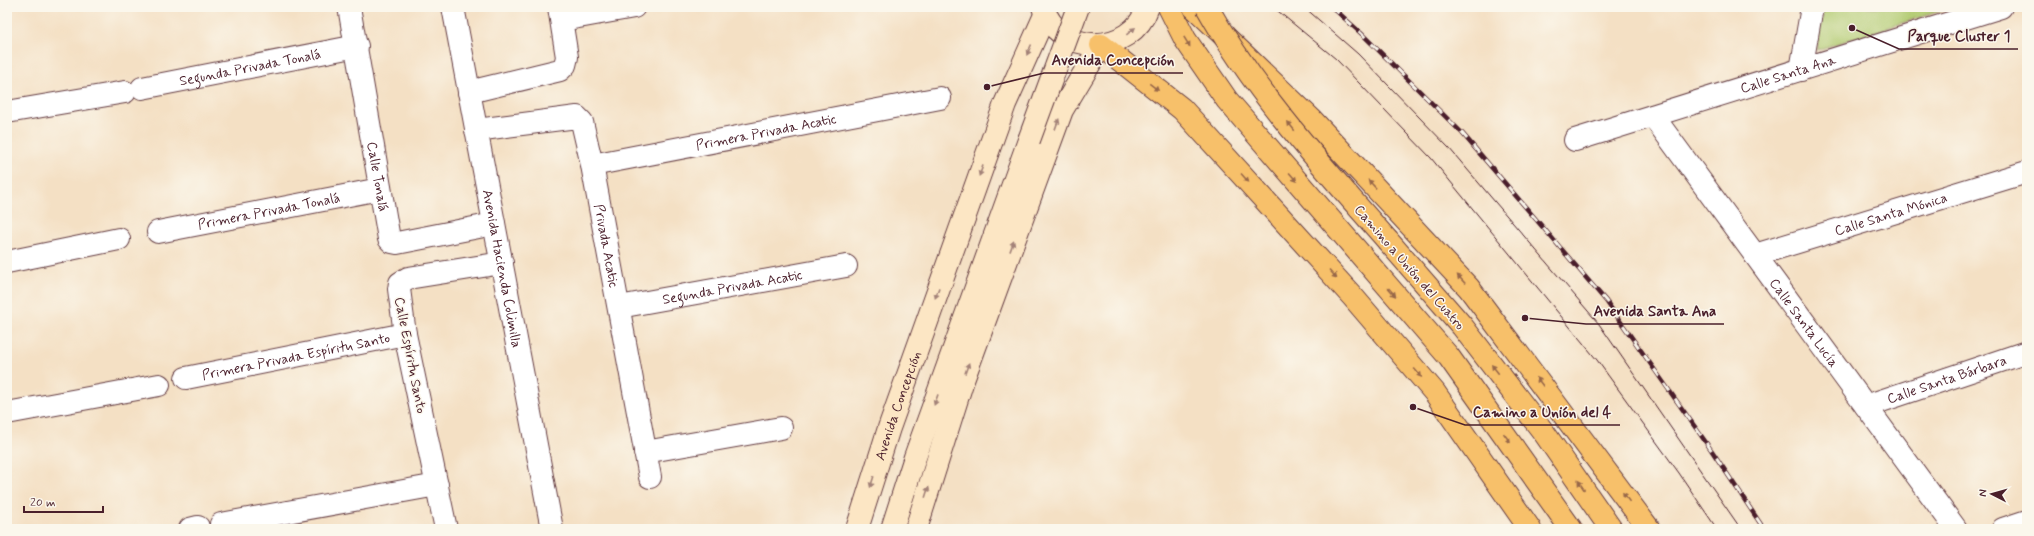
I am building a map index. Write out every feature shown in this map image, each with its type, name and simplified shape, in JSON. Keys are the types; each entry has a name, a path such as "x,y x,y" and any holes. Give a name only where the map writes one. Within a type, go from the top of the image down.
{"main road":[{"path":"892,529 915,457 1078,7"},
{"path":"1044,11 1056,29 1069,38 1084,44 1101,45 1120,40 1135,29 1146,14 1148,7"},
{"path":"1169,7 1185,39 1227,100 1449,357 1572,529"},
{"path":"1194,7 1312,120 1469,288 1649,529"},
{"name":"Camino a Unión del Cuatro","path":"1207,7 1244,66 1314,156 1462,326 1546,434 1611,529"},
{"name":"Avenida Concepción","path":"857,529 889,428 1005,104 1044,11"},
{"path":"916,529 963,380 1062,110 1101,45"},
{"path":"1101,45 1182,110 1354,297 1435,393 1530,529"}],"street":[{"name":"Calle Tonalá","path":"349,7 357,46 388,234 392,242 402,242 494,224"},
{"name":"Avenida Hacienda Colimilla","path":"453,7 552,529"},
{"path":"469,92 560,70 565,65 567,57 561,13 634,7"},
{"path":"1801,70 1812,7"},
{"name":"Calle Santa Ana","path":"1575,140 2001,7"},
{"name":"Segunda Privada Tonalá","path":"7,112 134,90 357,46"},
{"name":"Primera Privada Acatic","path":"592,165 940,98"},
{"name":"Calle Santa Lucía","path":"1653,116 1956,529"},
{"name":"Privada Acatic","path":"476,130 577,117 582,122 592,165 650,477"},
{"name":"Calle Santa Mónica","path":"1755,255 2027,172"},
{"name":"Primera Privada Tonalá","path":"158,232 380,189"},
{"path":"7,262 119,239"},
{"name":"Calle Espíritu Santo","path":"446,529 405,334 399,290 400,283 404,280 502,263"},
{"name":"Segunda Privada Acatic","path":"619,307 846,266"},
{"name":"Primera Privada Espíritu Santo","path":"186,378 405,334"},
{"name":"Calle Santa Bárbara","path":"1866,406 2027,352"},
{"path":"7,413 159,385"},
{"path":"645,452 780,428"},
{"path":"220,524 437,485"},
{"path":"2003,529 2027,522"}],"green space":[{"path":"1824,7 1953,7 1817,50"}],"tram line":[{"path":"1273,7 1336,59 1431,158 1597,360 1679,473 1717,529"},
{"path":"1304,7 1358,54 1449,148 1599,324 1741,529"}],"railway":[{"path":"1332,7 1363,35 1462,133 1606,301 1712,451 1764,529"}],"place":[{"name":"Parque Cluster 1","path":"1852,28"},
{"name":"Avenida Concepción","path":"987,87"},
{"name":"Avenida Santa Ana","path":"1525,318"},
{"name":"Camino a Unión del 4","path":"1413,407"}]}
